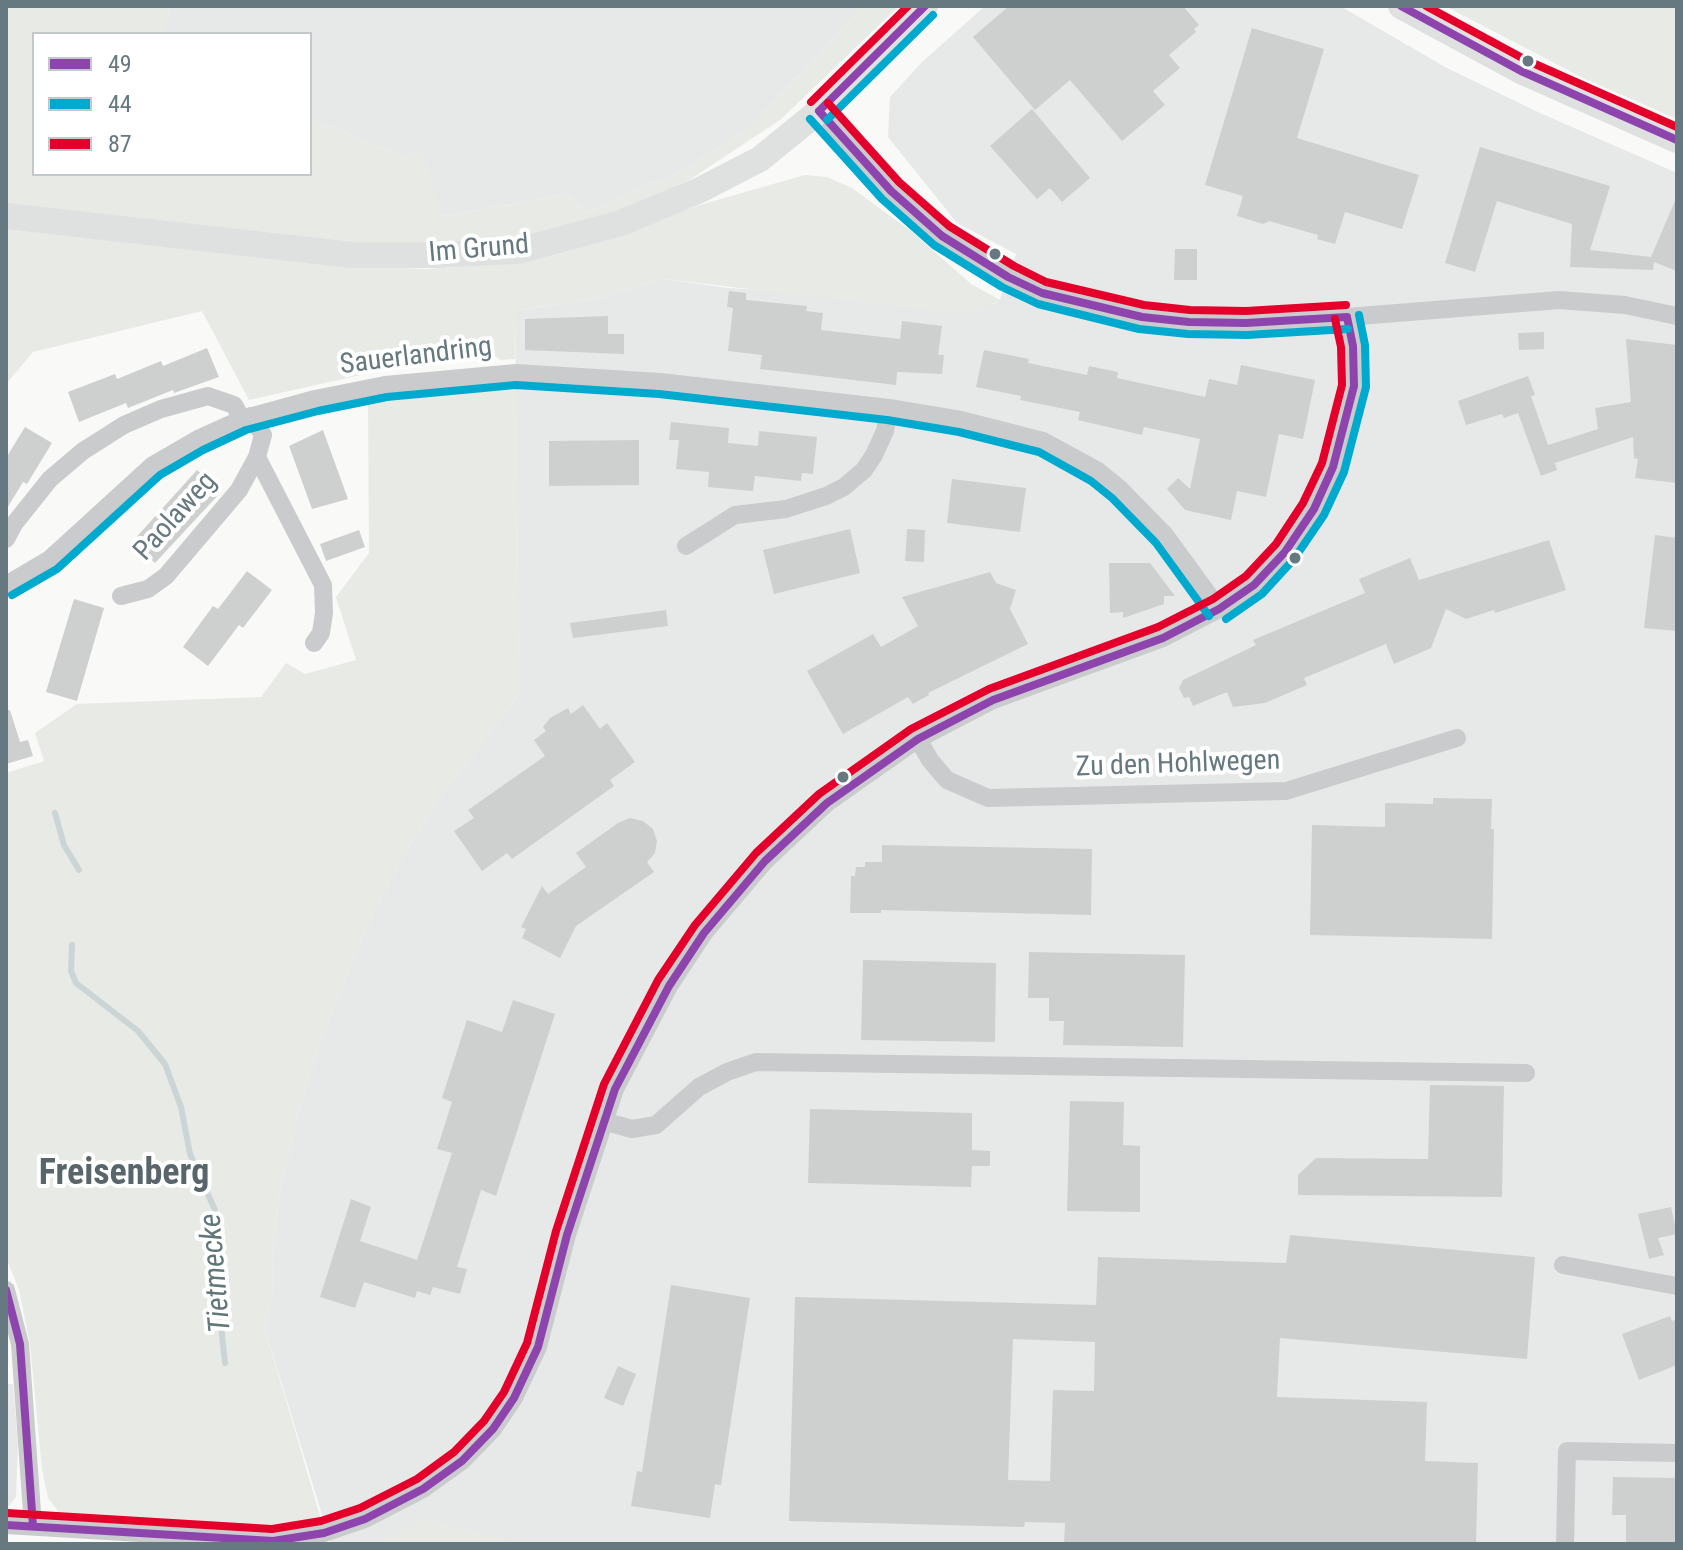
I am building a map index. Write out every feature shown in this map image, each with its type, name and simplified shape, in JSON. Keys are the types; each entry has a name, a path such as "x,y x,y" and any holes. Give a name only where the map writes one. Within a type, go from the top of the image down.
{"main road":[{"name":"Im Grund","path":"6,216 352,255 518,251 621,223 700,190 760,159 819,111 925,6"},
{"path":"1401,6 1521,71 1677,140"}],"street":[{"path":"819,111 874,173 942,236 988,266 1042,293 1142,317 1246,323 1559,300 1608,303 1677,316"},
{"path":"6,1525 273,1541 324,1533 365,1519 423,1489 462,1461 493,1429 514,1398 538,1347 567,1235 603,1121 634,1049 669,986 704,933 765,861 827,803 918,739 993,700 1163,638 1237,598 1269,569 1285,552 1314,509 1333,467 1354,386 1353,346 1347,317"},
{"name":"Sauerlandring","path":"6,585 50,559 153,465 198,439 247,417 385,385 516,373 660,382 889,408 961,420 1043,441 1098,471 1120,489 1165,535 1219,609"},
{"path":"6,539 14,524 50,479 83,451 124,425 173,405 208,396 234,405 263,435 257,457 323,585 321,633 314,643"},
{"path":"686,546 735,515 786,509 844,487 864,470 874,455 885,431 889,408"},
{"name":"Paolaweg","path":"121,596 148,589 166,576 239,490 257,457"},
{"name":"Zu den Hohlwegen","path":"918,739 947,780 988,798 1017,798 1286,791 1457,738"},
{"path":"603,1121 632,1129 656,1125 699,1087 727,1072 756,1062 1526,1073"},
{"path":"1563,1265 1677,1286"},
{"path":"6,1290 20,1344 33,1526"},
{"path":"1565,1544 1567,1451 1677,1453"}],"shaded area":[{"path":"6,6 167,6 170,11 162,32 32,32 32,176 312,176 312,122 400,156 423,153 442,215 446,216 568,194 587,212 682,171 747,130 864,6 899,6 780,120 691,179 616,214 513,239 438,246 359,243 6,207"},
{"path":"168,6 864,6 747,130 682,171 587,212 568,194 446,216 442,215 400,156 312,122 312,32 162,32 170,11"},
{"path":"985,6 1340,6 1447,68 1677,173 1677,1544 331,1544 265,1329 274,1282 273,1257 279,1194 299,1109 323,1034 371,917 435,804 519,695 515,311 599,298 663,279 728,288 994,304 1000,299 1016,254 957,223 888,137 890,97 922,62"},
{"path":"1445,6 1677,6 1677,119 1583,78"},
{"path":"805,175 827,177 852,188 912,232 971,284 1000,300 980,310 962,314 663,279 599,298 515,311 515,359 500,360 478,341 456,338 448,342 436,361 430,364 383,370 249,400 202,311 33,352 6,384 6,229 324,264 426,269 480,266 508,264 588,245 700,205"},
{"path":"516,390 519,695 435,804 371,917 323,1034 299,1109 279,1194 273,1257 274,1282 265,1329 321,1519 274,1524 222,1524 61,1515 48,1498 42,1469 30,1344 19,1290 6,1257 6,773 44,761 35,733 77,704 261,697 286,663 305,674 356,660 336,597 369,553 368,404 447,394"},
{"path":"6,1384 13,1384 18,1444 16,1497 6,1510"},
{"path":"426,1519 523,1544 374,1544"}],"building":[{"path":"1009,6 1183,6 1199,25 1194,29 1196,32 1169,55 1180,68 1153,91 1165,105 1122,141 1070,80 1035,110 973,37"},
{"path":"1252,28 1324,49 1297,138 1419,175 1402,229 1345,212 1335,244 1317,239 1318,235 1269,221 1263,224 1237,216 1243,196 1205,185"},
{"path":"1032,109 1090,178 1062,202 1050,188 1037,199 990,146"},
{"path":"1480,147 1610,186 1590,250 1651,257 1677,196 1677,271 1654,262 1653,270 1570,267 1572,224 1497,201 1475,272 1445,263"},
{"path":"1175,249 1197,249 1197,280 1174,280"},
{"path":"729,291 746,293 746,300 807,306 806,311 823,313 821,330 900,339 902,321 942,326 938,355 944,355 942,374 897,372 896,385 760,369 762,355 728,351 733,308 727,307"},
{"path":"608,316 608,334 624,334 624,354 525,350 525,319"},
{"path":"1544,332 1544,349 1519,350 1518,333"},
{"path":"1626,339 1677,345 1677,483 1635,478 1638,459 1634,458 1633,437 1555,463 1557,470 1541,476 1518,413 1504,418 1502,414 1466,425 1458,401 1528,376 1535,395 1531,396 1548,445 1598,429 1595,408 1631,402"},
{"path":"207,348 219,377 174,393 173,390 128,408 126,403 79,422 68,392 115,374 117,379 161,361 163,366"},
{"path":"984,350 1087,375 1089,366 1118,372 1117,378 1205,397 1209,379 1237,385 1241,365 1315,380 1303,439 1279,434 1266,497 1237,491 1231,520 1185,510 1167,489 1178,478 1190,489 1200,439 1144,427 1142,435 1078,420 1080,412 976,387"},
{"path":"671,422 729,428 728,443 758,446 759,431 817,437 813,474 802,473 801,481 755,476 753,491 708,487 709,472 676,469 679,440 669,440"},
{"path":"25,427 52,443 27,484 23,482 6,510 6,458"},
{"path":"323,430 348,499 312,509 289,446"},
{"path":"639,440 639,485 549,486 549,441"},
{"path":"197,470 221,492 155,563 132,542"},
{"path":"952,479 1026,488 1020,532 947,523"},
{"path":"850,529 860,573 774,594 763,550"},
{"path":"907,529 925,530 924,562 905,561"},
{"path":"359,530 365,547 326,561 320,544"},
{"path":"1655,535 1677,538 1677,631 1644,628"},
{"path":"1549,540 1566,590 1466,619 1446,609 1431,648 1394,664 1386,644 1304,678 1307,685 1265,703 1233,707 1227,692 1193,706 1179,688 1183,680 1256,645 1253,640 1365,593 1359,579 1410,558 1419,580"},
{"path":"1109,563 1150,563 1175,596 1164,596 1164,604 1123,618 1123,612 1110,613"},
{"path":"247,571 272,590 243,628 239,625 208,666 183,647 213,606 218,609"},
{"path":"990,572 996,583 1016,590 1010,609 1028,644 928,693 913,704 908,697 843,734 807,671 873,634 881,647 918,626 902,597"},
{"path":"74,599 104,608 77,701 46,692"},
{"path":"666,610 668,626 573,638 570,623"},
{"path":"583,705 600,729 607,723 635,762 610,780 614,786 512,859 507,853 482,871 454,831 474,818 468,810 545,756 534,740 546,731 543,727 550,718 568,708 571,714"},
{"path":"6,710 10,710 20,742 28,740 33,756 6,764"},
{"path":"1433,798 1492,799 1492,939 1310,935 1312,825 1385,827 1385,803 1433,804"},
{"path":"630,818 643,821 653,829 657,841 655,853 647,862 654,872 576,926 560,958 522,938 526,929 521,927 542,886 548,894 586,867 576,853"},
{"path":"882,845 1092,849 1091,915 881,910 881,913 850,913 851,876 855,876 856,867 865,867 865,862 882,862"},
{"path":"1029,952 1185,955 1183,1047 1063,1045 1064,1021 1049,1021 1049,998 1028,998"},
{"path":"863,960 996,963 995,1042 861,1040"},
{"path":"513,1000 555,1014 496,1196 481,1190 457,1267 467,1269 460,1294 433,1287 430,1295 417,1291 415,1298 364,1282 355,1308 320,1297 351,1199 371,1207 360,1241 417,1260 452,1153 437,1149 452,1102 442,1098 467,1020 502,1032"},
{"path":"1430,1085 1504,1086 1502,1197 1298,1195 1298,1175 1316,1158 1428,1159"},
{"path":"1070,1101 1124,1102 1123,1145 1140,1146 1140,1212 1067,1211"},
{"path":"810,1109 972,1113 972,1150 990,1151 990,1166 972,1166 971,1187 808,1183"},
{"path":"1671,1207 1677,1234 1658,1238 1664,1255 1649,1259 1638,1214"},
{"path":"1290,1235 1535,1257 1527,1359 1280,1338 1277,1397 1427,1402 1425,1461 1478,1463 1476,1544 1064,1544 1065,1523 1025,1522 1024,1527 789,1521 795,1297 1096,1305 1098,1257 1286,1263","holes":["1013,1339 1095,1342 1094,1391 1053,1390 1050,1481 1008,1480"]},
{"path":"671,1285 750,1298 721,1485 715,1484 710,1518 631,1506 637,1471 642,1472"},
{"path":"1670,1316 1672,1321 1677,1319 1677,1365 1639,1380 1622,1334"},
{"path":"618,1366 636,1374 623,1406 604,1398"},
{"path":"1613,1477 1677,1478 1677,1544 1626,1544 1626,1515 1612,1515"}],"waterway":[{"name":"Tietmecke","path":"55,813 64,845 79,870"},
{"name":"Tietmecke","path":"72,945 71,971 76,983 138,1031 165,1064 181,1107 190,1154 215,1210 215,1269 225,1363"}],"transit line":[{"name":"87","path":"811,102 908,6"},
{"name":"49","path":"819,111 925,6"},
{"name":"49","path":"1401,6 1521,71 1677,140"},
{"name":"87","path":"1426,6 1526,60 1677,127"},
{"name":"44","path":"827,120 933,15"},
{"name":"87","path":"828,103 899,182 949,226 1046,282 1144,305 1190,310 1246,311 1346,305"},
{"name":"49","path":"819,111 891,191 942,236 1008,277 1042,293 1142,317 1189,322 1246,323 1347,317"},
{"name":"44","path":"810,119 882,199 934,245 1002,287 1038,304 1139,329 1188,334 1247,335 1348,329"},
{"name":"44","path":"1226,619 1262,594 1294,559 1324,515 1344,472 1366,387 1365,345 1359,315"},
{"name":"49","path":"6,1525 273,1541 324,1533 365,1519 423,1489 462,1461 493,1429 514,1398 538,1347 567,1235 615,1089 669,986 704,933 765,861 827,803 918,739 993,700 1163,638 1219,609 1254,585 1285,552 1314,509 1333,467 1354,386 1353,346 1347,317"},
{"name":"87","path":"7,1513 272,1529 321,1521 360,1508 417,1479 454,1452 484,1421 504,1392 527,1343 556,1231 604,1084 658,980 695,925 756,853 819,794 911,729 989,689 1158,627 1213,599 1246,576 1276,544 1303,503 1322,463 1342,385 1341,347 1335,319"},
{"name":"44","path":"12,595 57,569 160,475 246,430 387,397 516,385 659,394 887,420 959,432 1039,452 1091,481 1112,498 1156,543 1209,616"},
{"name":"49","path":"6,1290 20,1344 33,1526"}],"district":[{"name":"Freisenberg","path":"124,1175"}]}
